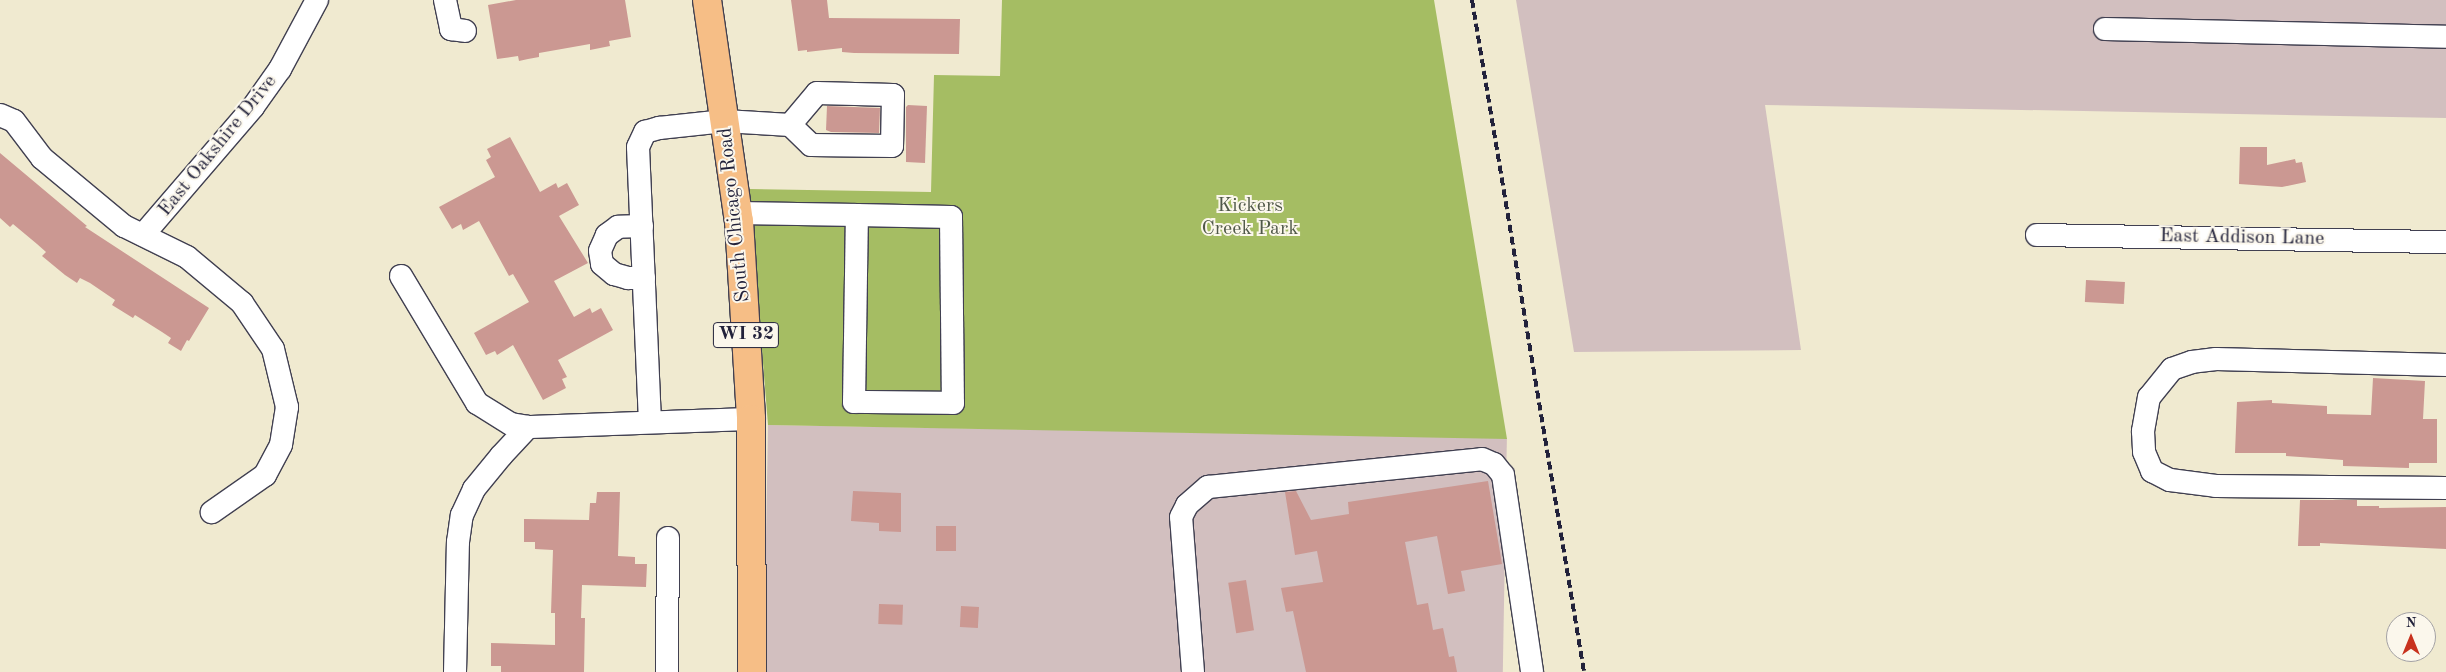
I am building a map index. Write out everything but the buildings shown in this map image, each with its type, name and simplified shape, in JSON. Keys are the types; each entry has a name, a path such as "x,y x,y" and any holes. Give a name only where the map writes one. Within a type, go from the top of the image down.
{"main road":[{"name":"South Chicago Road","path":"707,0 738,213 752,419 752,672"}],"street":[{"name":"East Oakshire Drive","path":"142,235 253,107 280,70 317,0"},
{"path":"445,0 451,30 465,31"},
{"path":"2105,29 2446,37"},
{"path":"0,115 14,121 49,164 124,226 186,257 242,303 273,349 281,373 287,407 282,445 265,475 212,512"},
{"path":"650,422 638,147 645,132 659,128 725,121 790,125"},
{"path":"738,213 857,215 951,217 952,403 854,402 857,215"},
{"path":"642,226 618,227 607,234 600,251 602,264 614,274 628,278 644,278"},
{"name":"East Addison Lane","path":"2037,234 2446,242"},
{"path":"401,276 477,403 511,424 528,427 752,419"},
{"path":"2446,365 2216,359 2192,362 2172,369 2149,397 2142,431 2144,452 2152,471 2170,480 2216,486 2446,488"},
{"path":"455,672 458,542 462,515 474,489 500,456 528,427"},
{"path":"1194,672 1181,517 1187,505 1208,487 1482,459 1494,464 1502,475 1532,672"},
{"path":"667,672 668,538"}],"shaded area":[{"path":"1516,0 2446,0 2446,118 1765,105 1801,350 1574,352"},
{"path":"768,425 1507,438 1503,672 764,672"}],"green space":[{"name":"Kickers Creek Park","path":"1002,0 1434,0 1507,439 768,425 749,189 931,192 934,75 1000,76"}],"railway":[{"path":"1472,0 1584,672"}]}
